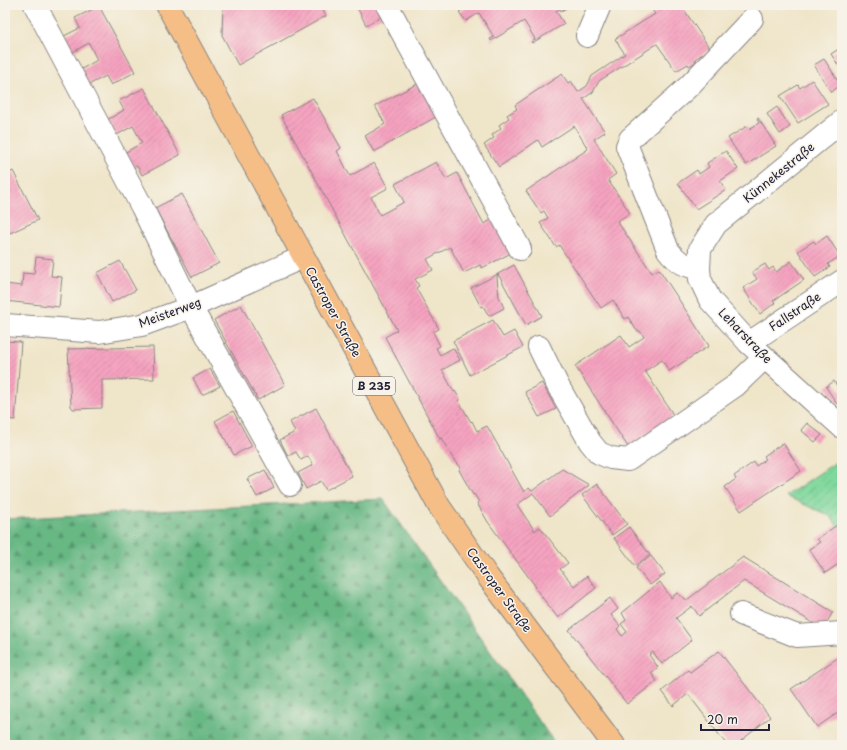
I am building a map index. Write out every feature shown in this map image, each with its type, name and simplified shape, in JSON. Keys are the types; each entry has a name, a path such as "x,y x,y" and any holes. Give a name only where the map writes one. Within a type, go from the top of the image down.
{"main road":[{"name":"Castroper Straße","path":"167,5 439,506 488,577 614,745"}],"street":[{"path":"35,5 142,207 191,307 290,485"},
{"path":"387,5 520,249"},
{"path":"587,36 600,5"},
{"path":"700,269 681,264 674,259 668,250 627,146 630,139 689,86 752,19"},
{"name":"Künnekestraße","path":"716,224 842,122"},
{"name":"Leharstraße","path":"716,224 700,249 700,279 710,300 764,358 842,427"},
{"name":"Meisterweg","path":"5,325 99,332 142,325 191,307 303,257"},
{"name":"Fallstraße","path":"749,343 842,281"},
{"path":"539,347 558,386 590,442 599,453 611,458 628,460 735,386 764,358"},
{"path":"741,614 797,636 842,633"}],"green space":[{"path":"842,458 842,527 839,528 830,516 786,496"},
{"path":"383,499 556,745 5,745 5,519"}],"building":[{"path":"223,5 320,5 326,16 238,65 222,35"},
{"path":"356,5 382,5 387,14 366,25"},
{"path":"464,5 571,5 561,11 560,9 556,11 564,24 532,43 531,42 535,39 524,21 491,41 490,39 494,37 479,13 466,21 459,12 466,8"},
{"path":"649,5 681,5 710,49 695,59 696,62 689,66 688,64 676,71 657,44 599,81 593,92 583,99 605,132 594,139 616,174 608,180 630,213 617,221 652,273 659,269 709,346 669,371 662,360 645,371 674,416 628,447 575,366 621,335 629,347 644,337 640,331 637,331 628,317 625,319 613,300 601,308 559,245 556,247 540,223 548,218 544,211 541,213 526,191 588,149 574,126 542,147 538,140 499,167 484,145 494,138 492,135 501,128 499,125 509,118 507,115 517,109 515,105 562,74 568,83 571,81 578,92 587,86 592,76 625,54 615,39 655,14"},
{"path":"99,6 135,72 111,85 106,76 88,85 80,70 97,60 89,43 71,53 62,37 80,28 75,18"},
{"path":"842,47 842,71 831,54"},
{"path":"824,59 841,85 831,92 814,65"},
{"path":"812,80 828,104 798,123 780,96 798,85 800,88"},
{"path":"423,81 441,114 374,152 365,136 385,124 375,106"},
{"path":"144,88 180,155 142,175 137,166 133,168 124,153 142,143 133,126 115,136 107,120 124,110 119,101"},
{"path":"313,98 341,148 337,151 350,176 374,163 388,188 371,197 380,215 404,202 395,184 436,162 446,179 457,173 484,224 497,217 515,251 482,268 480,265 464,273 450,247 427,259 433,270 415,279 419,286 416,288 439,329 433,332 440,346 436,348 440,355 453,348 460,360 442,370 477,431 487,426 524,492 529,488 532,491 562,469 589,485 550,516 533,493 517,505 535,531 540,527 568,563 560,569 574,586 587,576 596,588 558,618 488,522 477,503 479,502 474,494 473,495 459,470 461,468 454,460 441,438 440,439 385,337 397,330 281,115"},
{"path":"777,107 790,127 780,134 767,114"},
{"path":"758,118 776,146 746,165 728,138 747,126 749,129 759,123"},
{"path":"726,151 738,169 720,181 726,190 696,209 678,183 697,170 699,174 709,167 707,163"},
{"path":"13,171 38,220 10,233 5,223 5,175"},
{"path":"182,194 219,263 192,277 155,208"},
{"path":"827,236 840,256 828,264 830,267 815,277 798,251 814,241 816,244"},
{"path":"36,257 53,259 51,276 62,277 59,307 5,301 5,284 22,286 23,273 34,274"},
{"path":"120,261 136,290 112,302 97,273"},
{"path":"791,261 804,280 773,301 775,303 760,314 743,288 757,279 752,272 765,264 769,270 773,267 776,272"},
{"path":"514,265 542,316 526,325 498,274"},
{"path":"498,274 499,297 504,308 489,316 483,306 481,307 471,288"},
{"path":"241,305 285,385 258,400 214,320"},
{"path":"493,320 503,337 514,331 523,347 470,375 453,341"},
{"path":"5,341 21,342 15,420 5,419"},
{"path":"153,347 154,379 102,380 102,408 73,409 71,406 68,349"},
{"path":"210,369 220,386 202,395 193,378"},
{"path":"834,381 842,393 842,400 837,404 826,387"},
{"path":"542,383 556,409 539,417 525,392"},
{"path":"316,408 352,476 326,490 321,481 306,489 298,473 313,465 308,456 301,460 296,452 288,456 280,440 295,432 290,422"},
{"path":"233,411 252,446 234,455 215,421"},
{"path":"807,423 822,435 815,442 801,430"},
{"path":"783,443 801,471 741,511 725,487 736,479 734,476 754,462 756,466 766,459 764,456"},
{"path":"265,470 274,488 257,497 247,479"},
{"path":"597,484 627,524 612,535 582,495"},
{"path":"837,525 839,528 842,527 842,562 825,573 809,549 820,542 817,539"},
{"path":"629,527 650,555 635,566 614,538"},
{"path":"651,556 665,574 650,585 636,568"},
{"path":"743,557 833,612 823,629 744,581 699,616 692,606 676,618 692,640 662,664 653,652 649,655 658,667 651,673 657,681 627,704 569,630 610,598 618,609 611,615 620,626 617,629 622,636 627,632 621,624 626,620 622,613 660,582 671,598 677,593 687,600"},
{"path":"719,651 770,717 736,745 727,745 688,694 673,706 662,691 688,670 690,672"},
{"path":"842,655 842,710 817,727 791,689"}]}
